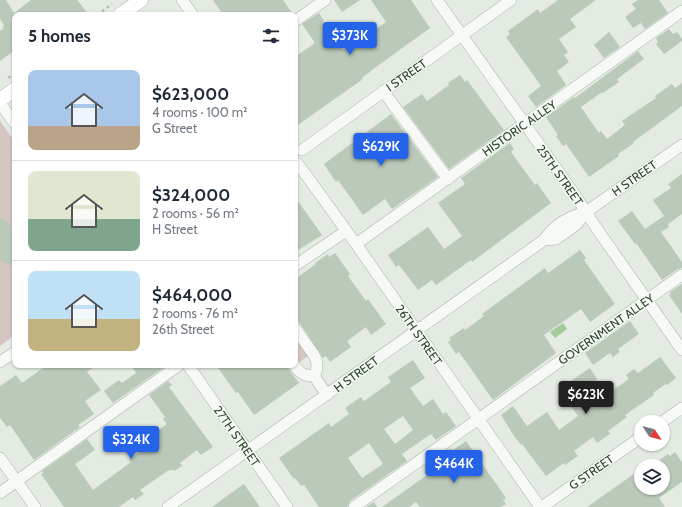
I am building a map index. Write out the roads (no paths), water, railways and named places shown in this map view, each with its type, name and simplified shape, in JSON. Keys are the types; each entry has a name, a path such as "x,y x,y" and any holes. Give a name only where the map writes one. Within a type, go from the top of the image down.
{"main road":[{"path":"116,9 141,0"},
{"path":"0,101 12,91"}],"street":[{"path":"182,0 191,12"},
{"path":"298,19 325,0"},
{"name":"25TH STREET","path":"437,0 576,195 646,301 682,350"},
{"name":"I STREET","path":"298,147 383,91 511,0"},
{"name":"HISTORIC ALLEY","path":"356,244 682,11"},
{"path":"383,91 448,179"},
{"path":"0,101 12,119"},
{"name":"H STREET","path":"168,507 265,440 544,240 551,231 570,217 586,212 682,145"},
{"path":"298,147 302,159 298,163"},
{"name":"26TH STREET","path":"298,168 356,244 541,507"},
{"path":"298,264 346,231"},
{"name":"GOVERNMENT ALLEY","path":"354,507 682,275"},
{"path":"298,332 316,359 317,366 314,376"},
{"path":"0,362 12,354"},
{"path":"0,493 175,368"},
{"name":"27TH STREET","path":"190,368 287,507"},
{"path":"297,368 302,374 314,376 327,395"},
{"path":"670,416 682,408"},
{"name":"G STREET","path":"541,507 634,442"},
{"path":"0,458 35,507"}]}
